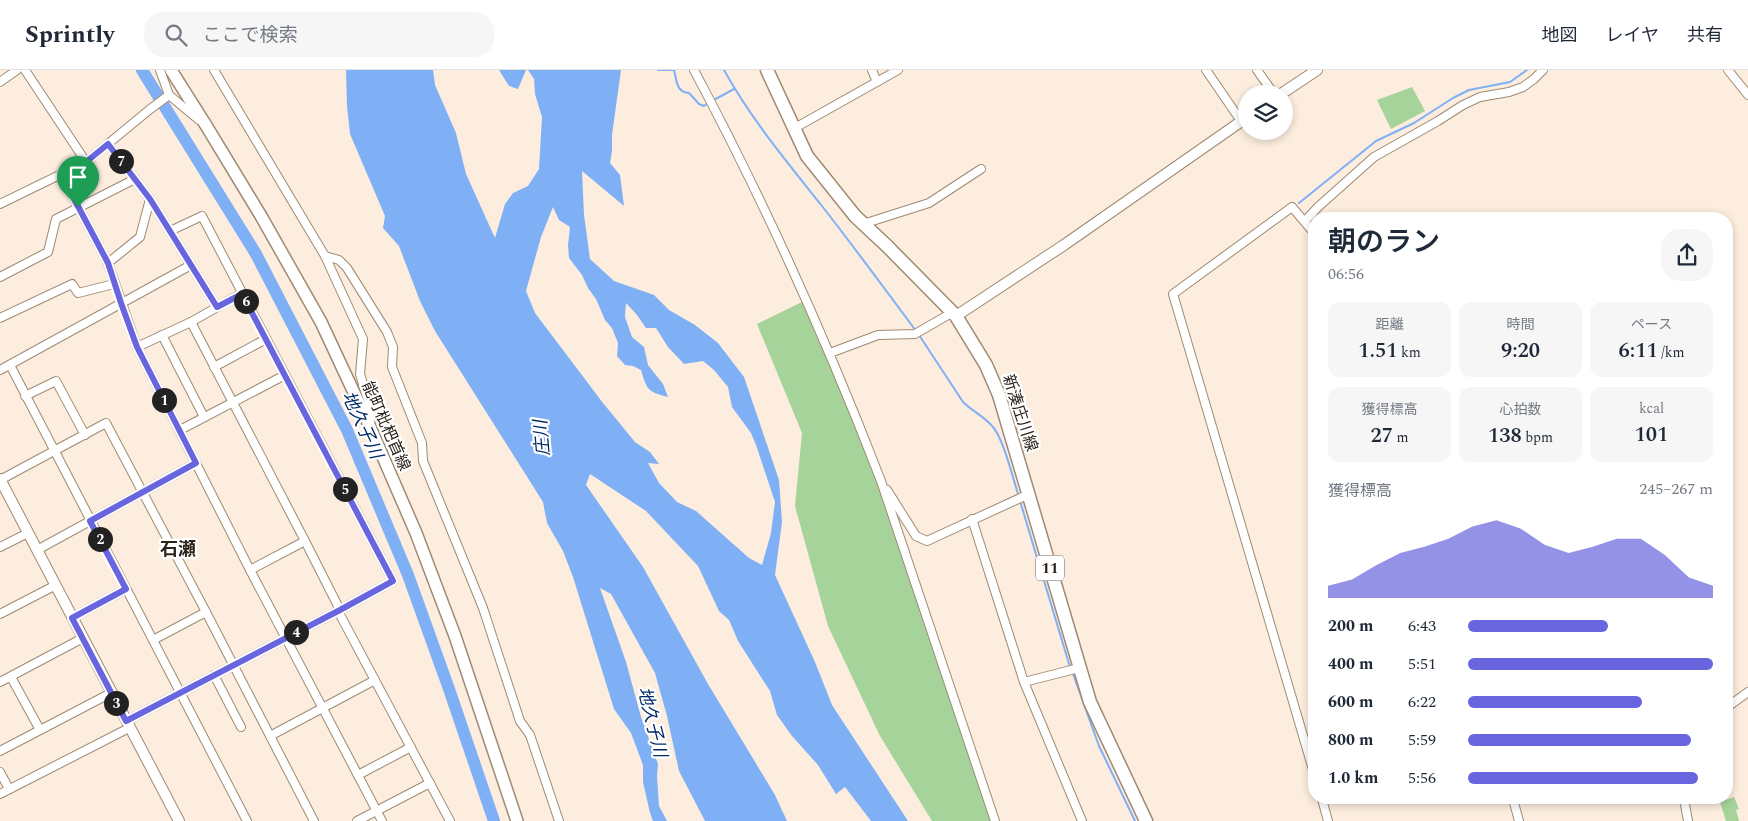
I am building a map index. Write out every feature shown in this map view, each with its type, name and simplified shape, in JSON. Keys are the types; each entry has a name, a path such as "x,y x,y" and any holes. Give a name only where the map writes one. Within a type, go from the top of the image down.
{"main road":[{"name":"能町枇杷首線","path":"171,70 261,216 320,322 370,427 416,532 455,636 517,821"},
{"name":"新湊庄川線","path":"767,70 807,156 849,209 956,316 982,357 999,395 1090,702 1146,821"}],"street":[{"path":"0,82 17,70"},
{"path":"25,70 86,162"},
{"path":"160,70 170,95 207,127"},
{"path":"214,70 325,256 363,339 360,374 371,410 370,427"},
{"path":"694,70 731,139 830,353 881,481 995,821"},
{"path":"872,70 877,82"},
{"path":"793,129 898,70"},
{"path":"1206,70 1238,111"},
{"path":"1257,70 1268,85"},
{"path":"1293,86 1317,70"},
{"path":"1313,212 1365,164 1379,154 1438,122 1462,105 1480,98 1510,92 1534,79 1543,70"},
{"path":"1728,70 1748,95"},
{"path":"1740,86 1748,80"},
{"path":"0,204 86,162 170,95"},
{"path":"830,353 878,335 917,333 948,314 956,316 1064,245 1238,123"},
{"path":"108,144 150,199 217,307"},
{"path":"863,224 929,203 980,169"},
{"path":"61,174 108,263 137,347 250,570 382,821"},
{"path":"0,277 48,252 56,219 135,179"},
{"path":"108,263 140,237 150,199"},
{"path":"1308,225 1292,207 1173,294 1308,752"},
{"path":"0,794 128,724 180,693 393,581 202,216 170,231"},
{"path":"1305,221 1308,218"},
{"path":"325,256 339,260 347,268 387,332 392,347 392,367 422,444 423,461 483,608 520,720 530,735 559,821"},
{"path":"0,370 191,264"},
{"path":"0,318 72,284 78,293 114,284"},
{"path":"137,347 191,322 242,294"},
{"path":"191,322 375,680 450,821"},
{"path":"162,335 204,418"},
{"path":"214,368 266,339"},
{"path":"10,365 247,821"},
{"path":"180,430 285,375"},
{"path":"26,396 56,381 85,435"},
{"path":"179,821 0,480 106,423 314,821"},
{"path":"37,550 196,463"},
{"path":"881,481 916,536 927,541 1028,494"},
{"path":"972,519 1024,682 1082,821"},
{"path":"0,547 28,533"},
{"path":"250,570 305,541"},
{"path":"0,614 56,585"},
{"path":"72,618 126,589"},
{"path":"153,640 206,612"},
{"path":"0,682 83,638"},
{"path":"1024,682 1079,668"},
{"path":"214,675 241,727"},
{"path":"11,677 40,730"},
{"path":"270,736 375,680"},
{"path":"1733,703 1748,692"},
{"path":"0,751 111,693"},
{"path":"358,775 411,747"},
{"path":"0,772 9,790"},
{"path":"357,821 430,783"},
{"path":"1323,804 1328,821"},
{"path":"1514,804 1519,821"},
{"path":"1685,804 1688,821"}],"green space":[{"path":"1412,87 1425,111 1391,129 1377,100"},
{"path":"802,302 861,437 993,821 932,821 880,736 828,626 795,506 802,433 757,324"},
{"path":"1733,797 1739,809 1736,810 1739,821 1726,821 1721,804 1733,804"}],"water":[{"name":"庄川","path":"346,70 433,70 435,85 456,133 466,174 495,238 505,204 513,193 528,186 539,169 542,117 535,94 534,79 528,70 621,70 610,163 620,175 624,206 582,171 584,215 590,259 614,281 654,295 669,310 695,325 718,343 744,377 779,480 782,522 775,575 815,662 832,705 908,821 871,821 845,787 836,794 818,765 792,736 777,715 770,691 738,641 729,620 719,611 698,566 646,511 590,474 586,485 643,567 708,684 775,795 787,821 705,821 679,771 655,673 611,594 600,588 626,662 641,717 658,764 659,806 667,821 653,821 643,782 643,765 631,733 614,709 573,577 563,551 547,523 543,502 435,331 420,301 399,246 383,228 385,216 350,134","holes":["553,207 559,220 570,227 569,258 582,275 596,299 605,320 612,328 618,343 617,356 625,365 641,370 645,382 652,392 668,397 663,384 648,365 644,347 632,337 625,317 626,303 646,328 656,328 668,347 684,364 703,361 714,370 728,387 732,407 751,433 756,445 775,502 771,533 762,565 749,558 696,511 677,502 659,483 648,463 659,464 650,452 635,442 535,313 526,291 541,237"]},
{"path":"499,70 526,70 518,89 509,86"}],"waterway":[{"name":"地久子川","path":"142,70 256,254 347,430 408,575 494,821"},
{"path":"658,70 674,70 679,88 682,91 689,93 699,104 704,106 708,103"},
{"path":"724,70 770,140 916,331"},
{"path":"1299,203 1376,141 1414,123 1469,90 1510,82 1527,70"},
{"path":"712,101 734,89"},
{"path":"919,335 963,402 986,420 997,433 1019,497"},
{"path":"1020,501 1070,667"},
{"path":"1072,671 1099,746 1135,821"}],"district":[{"name":"石瀬","path":"178,549"}],"route":[{"path":"108,144 150,199 217,307 242,294 393,581 126,721 72,618 126,589 90,521 196,463 137,347 108,263 78,207 61,174 86,162 108,144"}]}
